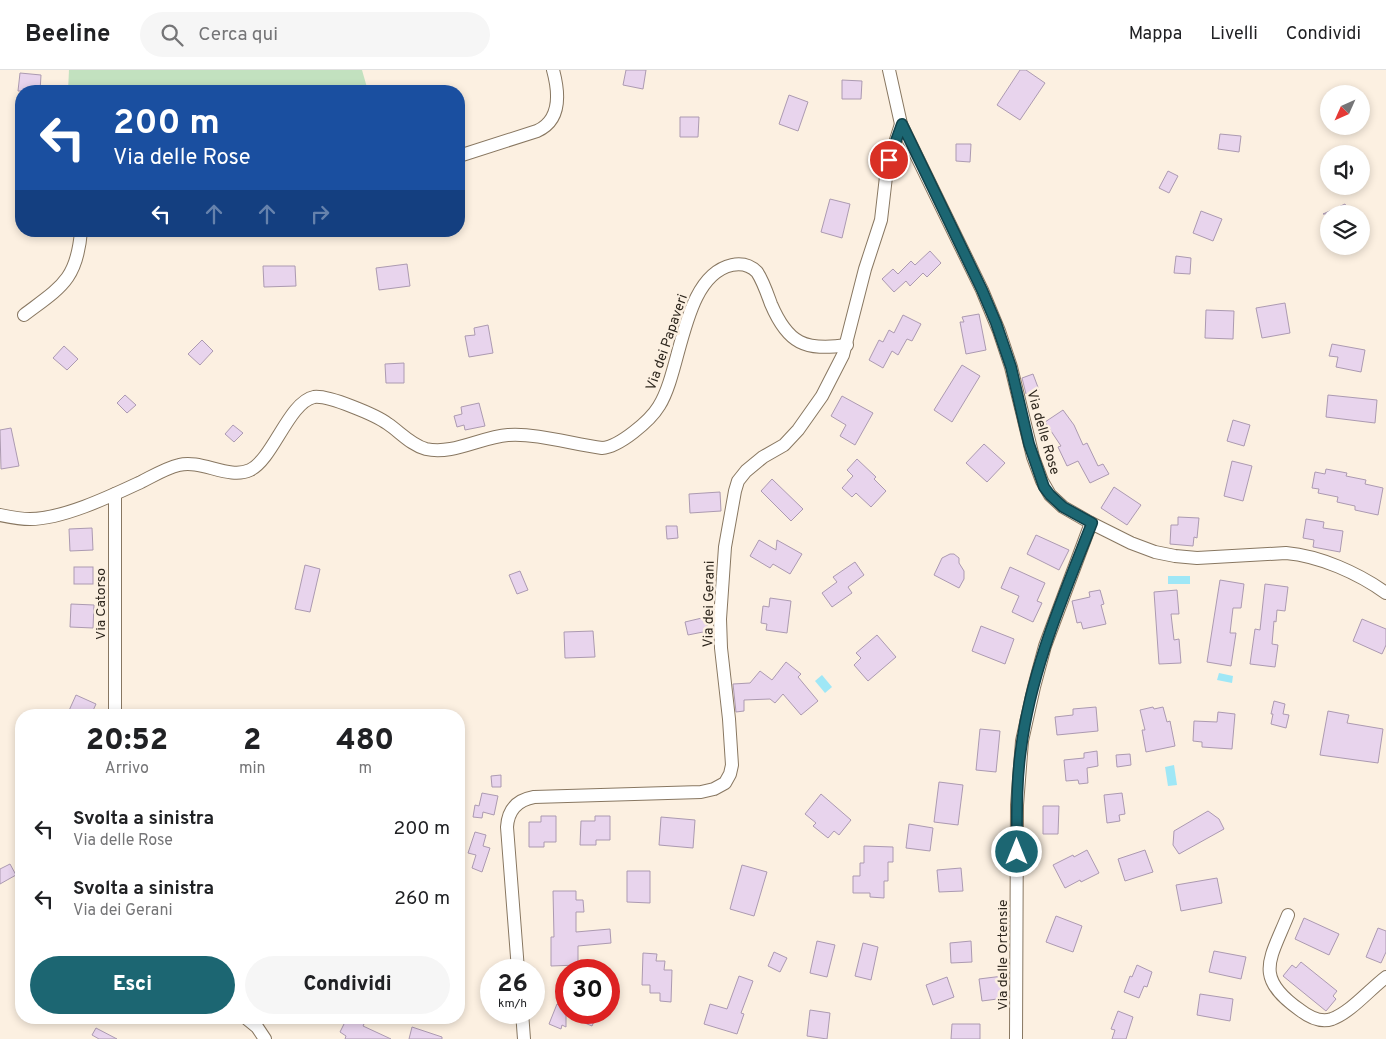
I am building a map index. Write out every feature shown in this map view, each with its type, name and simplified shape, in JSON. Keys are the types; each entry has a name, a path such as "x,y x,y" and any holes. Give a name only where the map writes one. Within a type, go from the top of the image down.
{"street":[{"path":"465,154 537,131 548,125 554,115 557,103 556,85 552,70"},
{"name":"Via delle Rose","path":"888,70 902,124 996,323 1011,367 1029,444 1044,487 1050,495 1063,507 1147,549 1175,556 1209,558 1296,554 1341,568 1386,593"},
{"name":"Via dei Gerani","path":"517,959 507,827 510,813 516,804 534,797 701,792 718,788 727,780 732,765 731,737 721,648 720,612 724,547 734,495 738,481 746,471 763,457 784,445 802,426 822,396 847,345 865,269 882,214 889,160 902,124"},
{"path":"24,315 69,277 78,257 80,237"},
{"name":"Via dei Papaveri","path":"115,494 182,464 233,472 250,470 261,460 297,410 306,401 315,397 330,398 378,418 417,445 434,450 508,435 531,436 602,448 612,446 636,430 659,407 673,370 694,302 708,281 731,265 744,265 751,267 757,272 779,321 794,338 807,345 822,348 847,345"},
{"path":"0,515 30,519 44,517 68,511 115,494"},
{"name":"Via Catorso","path":"115,494 115,709"},
{"name":"Via delle Ortensie","path":"1016,1039 1017,796 1021,747 1045,646 1092,523"},
{"path":"1288,915 1271,958 1270,975 1274,986 1280,994 1307,1014 1324,1020 1340,1015 1386,977"},
{"path":"253,1024 265,1039"},
{"path":"523,1024 524,1039"}],"green space":[{"path":"69,70 362,70 366,85 68,85"}],"water":[{"path":"1168,576 1190,576 1190,584 1168,584"},
{"path":"1219,673 1233,676 1232,683 1217,680"},
{"path":"822,675 832,687 825,693 815,681"},
{"path":"1174,765 1177,785 1168,786 1165,767"}],"building":[{"path":"626,70 646,70 643,89 623,85"},
{"path":"1020,70 1026,70 1045,83 1020,120 997,105"},
{"path":"20,73 41,75 40,85 19,85"},
{"path":"842,80 862,81 861,99 842,99"},
{"path":"789,95 808,102 798,131 779,124"},
{"path":"680,117 699,117 698,137 680,137"},
{"path":"1220,134 1241,136 1239,152 1218,149"},
{"path":"956,144 971,144 970,162 956,161"},
{"path":"1168,171 1178,176 1169,193 1159,188"},
{"path":"830,199 850,204 842,238 821,232"},
{"path":"1201,211 1222,219 1213,241 1193,233"},
{"path":"930,251 941,263 927,277 923,273 910,286 906,281 894,292 882,279 893,269 898,274 911,261 915,265"},
{"path":"1176,256 1191,258 1190,274 1174,273"},
{"path":"407,264 410,286 379,290 376,268"},
{"path":"263,266 295,266 296,286 264,287"},
{"path":"1285,303 1290,333 1262,338 1256,308"},
{"path":"1206,310 1234,311 1233,339 1205,338"},
{"path":"979,314 986,350 966,354 960,322 964,322 962,317"},
{"path":"903,315 921,324 912,341 907,339 898,355 892,351 883,368 869,360 879,340 883,342 889,330 894,333"},
{"path":"488,325 493,353 469,357 465,336 475,335 474,328"},
{"path":"202,340 213,351 200,365 188,354"},
{"path":"1332,344 1365,350 1361,372 1336,367 1338,357 1329,356"},
{"path":"64,346 78,359 67,370 53,358"},
{"path":"404,363 404,383 386,383 385,364"},
{"path":"962,365 980,376 952,422 934,410"},
{"path":"1033,374 1039,390 1026,394 1022,378"},
{"path":"125,395 136,405 127,413 117,403"},
{"path":"1328,395 1377,400 1375,423 1326,417"},
{"path":"842,396 873,413 855,445 840,436 846,425 831,416"},
{"path":"479,403 485,426 465,430 464,425 457,427 454,416 462,414 461,407"},
{"path":"1063,410 1074,425 1083,445 1087,443 1098,466 1103,464 1109,474 1090,483 1078,461 1067,466 1058,447 1061,446 1045,422"},
{"path":"1233,420 1250,425 1244,446 1227,441"},
{"path":"233,425 243,433 234,442 225,434"},
{"path":"11,428 19,466 1,469 0,430"},
{"path":"984,444 1005,463 987,482 966,463"},
{"path":"857,459 876,477 874,479 886,491 871,507 856,493 852,497 842,488 853,476 847,470"},
{"path":"1232,461 1252,466 1243,501 1224,496"},
{"path":"1326,469 1347,473 1346,476 1366,480 1365,484 1383,488 1378,515 1355,510 1355,506 1337,502 1338,497 1318,493 1319,489 1312,488 1315,472 1325,474"},
{"path":"772,479 803,509 791,521 761,491"},
{"path":"1114,487 1141,505 1127,525 1101,508"},
{"path":"720,492 721,511 690,513 689,494"},
{"path":"1178,517 1199,518 1197,538 1194,537 1193,546 1170,544 1171,525 1178,525"},
{"path":"1306,519 1324,522 1323,528 1343,531 1340,552 1313,547 1314,540 1303,538"},
{"path":"666,526 677,526 678,538 667,539"},
{"path":"92,528 93,550 70,551 69,529"},
{"path":"1036,535 1069,550 1059,570 1027,554"},
{"path":"759,540 776,550 777,540 802,554 790,574 773,564 770,568 750,556"},
{"path":"954,554 959,558 959,563 964,571 964,579 959,588 934,575 942,558"},
{"path":"855,562 864,575 848,587 852,593 832,607 822,593 837,582 833,577"},
{"path":"305,565 320,569 310,612 295,609"},
{"path":"74,567 93,567 93,584 74,584"},
{"path":"1010,567 1045,583 1037,601 1042,603 1033,622 1012,612 1019,596 1001,588"},
{"path":"520,571 528,590 517,594 509,575"},
{"path":"1220,580 1244,584 1241,608 1233,608 1230,633 1236,633 1231,666 1207,662"},
{"path":"1265,584 1288,587 1285,611 1277,610 1276,622 1274,621 1272,644 1278,645 1275,667 1250,664 1255,629 1260,630"},
{"path":"1100,590 1104,604 1101,605 1106,624 1083,629 1081,622 1077,623 1072,601 1090,597 1089,592"},
{"path":"1177,590 1179,614 1171,614 1174,640 1179,639 1181,663 1159,664 1154,592"},
{"path":"770,598 791,601 787,633 766,630 767,624 761,623 763,606 769,607"},
{"path":"71,604 94,605 93,628 70,627"},
{"path":"706,617 708,631 688,635 685,622"},
{"path":"1362,619 1386,629 1386,645 1382,654 1353,641"},
{"path":"981,626 1014,639 1005,664 972,651"},
{"path":"593,631 595,657 565,658 564,632"},
{"path":"877,635 896,657 868,681 854,665 861,658 856,653"},
{"path":"786,662 801,674 798,677 818,701 801,715 783,694 775,703 770,699 744,700 744,711 736,712 733,684 750,683 760,671 772,680"},
{"path":"76,695 96,704 94,709 70,709"},
{"path":"1274,701 1285,704 1283,714 1289,715 1286,728 1271,724"},
{"path":"1096,707 1098,731 1057,735 1055,717 1073,715 1073,709"},
{"path":"1153,707 1154,709 1163,707 1167,722 1170,721 1175,746 1146,752 1142,730 1145,730 1140,710"},
{"path":"1328,711 1349,715 1347,723 1383,729 1378,763 1320,755"},
{"path":"1218,712 1235,714 1232,749 1202,747 1202,742 1193,741 1194,721 1217,722"},
{"path":"980,729 1000,731 996,772 976,770"},
{"path":"1097,751 1098,766 1087,768 1088,783 1079,784 1078,780 1066,781 1064,760 1084,758 1084,753"},
{"path":"1130,754 1131,765 1117,767 1116,755"},
{"path":"501,775 501,787 492,787 491,776"},
{"path":"939,782 963,785 958,825 934,822"},
{"path":"482,793 498,796 494,815 483,812 482,818 473,817 475,805 479,806"},
{"path":"1122,793 1125,814 1119,815 1120,821 1107,823 1104,795"},
{"path":"821,794 851,820 839,835 834,831 828,838 813,826 816,823 805,814"},
{"path":"1043,806 1059,806 1058,834 1043,834"},
{"path":"1208,811 1219,819 1224,829 1179,854 1173,845 1174,831"},
{"path":"541,816 556,816 556,842 544,842 544,847 529,847 529,822 541,822"},
{"path":"595,816 610,816 610,840 596,840 596,845 580,845 581,821 595,821"},
{"path":"661,817 695,820 693,848 659,845"},
{"path":"909,824 933,828 930,851 906,848"},
{"path":"475,832 486,835 483,846 490,848 482,872 472,868 476,855 468,853"},
{"path":"864,846 893,847 893,862 888,862 888,881 884,881 884,898 870,897 870,893 853,893 853,876 860,876 860,863 864,863"},
{"path":"1087,850 1099,873 1065,888 1053,865"},
{"path":"1145,850 1153,872 1125,881 1118,859"},
{"path":"10,864 15,876 0,884 0,869"},
{"path":"742,865 767,872 754,916 730,909"},
{"path":"961,868 963,891 939,892 937,870"},
{"path":"627,871 650,871 650,903 627,902"},
{"path":"1217,878 1222,903 1181,911 1176,885"},
{"path":"553,891 576,891 576,900 583,900 584,912 576,912 576,932 610,929 611,943 578,946 578,959 555,959 555,966 551,966 551,937 554,937"},
{"path":"1056,916 1082,926 1073,952 1046,942"},
{"path":"1304,918 1339,934 1329,955 1295,939"},
{"path":"1378,928 1386,931 1386,952 1381,963 1366,957"},
{"path":"817,941 835,945 827,977 810,973"},
{"path":"971,941 972,962 951,963 950,943"},
{"path":"863,943 878,947 871,980 855,976"},
{"path":"1214,951 1246,957 1241,979 1209,972"},
{"path":"774,952 787,958 780,972 768,966"},
{"path":"643,953 657,954 656,961 665,961 664,970 672,970 671,1002 660,1001 660,993 650,993 650,985 642,985"},
{"path":"1301,962 1337,991 1333,996 1336,999 1326,1011 1283,976 1292,965 1296,968"},
{"path":"1137,965 1152,972 1147,987 1144,986 1139,998 1124,992 1130,976 1132,977"},
{"path":"739,976 753,981 741,1013 744,1014 737,1034 704,1024 710,1004 727,1009"},
{"path":"1003,976 1005,998 982,1001 979,979"},
{"path":"947,977 954,997 933,1005 926,985"},
{"path":"1200,994 1233,999 1230,1021 1197,1015"},
{"path":"555,1009 555,1024 566,1024 566,1027 562,1025 561,1029 549,1024"},
{"path":"810,1010 830,1013 827,1039 807,1036"},
{"path":"1118,1011 1133,1017 1126,1039 1112,1039 1115,1030 1111,1029"},
{"path":"344,1024 364,1024 363,1026 391,1039 345,1039 346,1036 340,1032"},
{"path":"952,1024 980,1024 980,1039 951,1039"},
{"path":"412,1027 442,1037 442,1039 409,1039"},
{"path":"96,1028 117,1039 99,1039 92,1035"}],"route":[{"path":"889,160 902,124 996,323 1011,367 1029,444 1044,487 1063,507 1092,523 1048,638 1031,697 1019,765 1017,852"}]}
